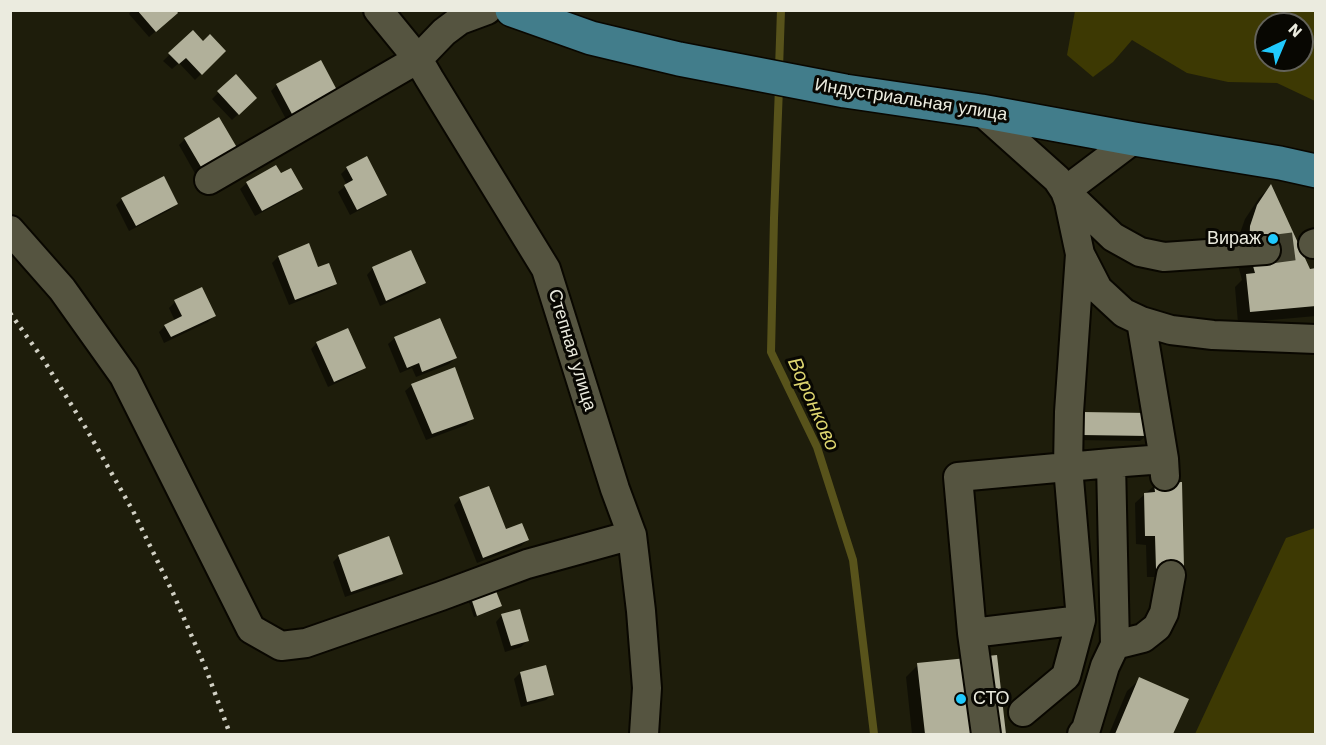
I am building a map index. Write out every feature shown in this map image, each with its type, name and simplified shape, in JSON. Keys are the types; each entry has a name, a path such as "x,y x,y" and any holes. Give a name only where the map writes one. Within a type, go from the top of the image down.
{"main road":[{"name":"Индустриальная улица","path":"512,10 591,38 679,58 845,91 981,111 1316,171"}],"street":[{"name":"Степная улица","path":"378,10 418,59 546,269 615,489 632,535 641,611 646,688 644,735"},
{"path":"209,180 418,59 444,32 460,20 487,10"},
{"path":"981,111 1043,165 1065,191 1113,237 1140,252 1164,257 1266,250"},
{"path":"1065,191 1134,139"},
{"path":"1065,191 1080,254 1098,289 1124,313 1171,330 1213,335 1316,339"},
{"path":"10,230 62,289 124,376 251,628 281,646 306,643 526,564 632,535"},
{"path":"1023,712 1066,676 1082,620 1068,467 1069,412 1080,254"},
{"path":"986,735 972,633 958,477 1111,463 1164,469 1141,321"},
{"path":"1082,735 1086,729 1105,666 1115,645 1111,463"},
{"path":"1115,645 1143,638 1157,627 1164,612 1171,575"},
{"path":"972,633 1082,620"}],"shaded area":[{"path":"1075,11 1315,11 1315,101 1277,83 1228,82 1187,73 1132,40 1113,62 1093,77 1067,55"},
{"path":"1315,528 1315,734 1195,734 1286,538"}],"building":[{"path":"137,10 176,10 178,13 156,32"},
{"path":"193,30 203,41 210,34 226,51 202,75 186,58 179,64 168,53"},
{"path":"321,60 338,92 293,116 276,84"},
{"path":"236,74 257,98 239,115 217,91"},
{"path":"219,117 239,151 204,172 184,138"},
{"path":"367,156 387,195 357,210 344,185 353,180 346,167"},
{"path":"276,165 281,173 291,168 303,189 262,211 246,182"},
{"path":"164,176 178,204 136,226 121,198"},
{"name":"Вираж","path":"1271,184 1310,269 1316,268 1316,306 1250,312 1246,274 1255,273 1249,252 1250,226 1257,205"},
{"path":"309,243 318,267 329,263 337,284 295,300 278,256"},
{"path":"411,250 426,283 386,301 372,267"},
{"path":"202,287 216,316 171,337 164,325 182,316 174,300"},
{"path":"440,318 457,358 422,372 419,363 407,368 394,337"},
{"path":"348,328 366,368 334,382 316,342"},
{"path":"455,367 474,419 432,434 411,384"},
{"path":"1082,412 1149,413 1148,436 1082,435"},
{"path":"1182,482 1184,568 1156,569 1155,536 1145,536 1144,493 1155,492 1154,483"},
{"path":"489,486 506,529 522,523 529,540 483,558 459,497"},
{"path":"389,536 403,574 351,592 338,555"},
{"path":"494,586 502,606 477,616 470,595"},
{"path":"520,609 529,641 511,646 501,614"},
{"name":"СТО","path":"997,655 1006,734 925,734 917,663"},
{"path":"546,665 554,695 527,702 520,672"},
{"path":"1139,677 1189,699 1173,734 1115,734"}],"waterway":[{"name":"Воронково","path":"779,69 781,10"},
{"name":"Воронково","path":"779,87 771,352 817,447 853,560 874,734"}],"tunnel":[{"path":"1266,250 1313,244"}],"railway":[{"path":"10,313 43,359 133,511 173,593 206,669 230,734"}],"place":[{"name":"Вираж","path":"1273,239"},
{"name":"СТО","path":"961,699"}]}
